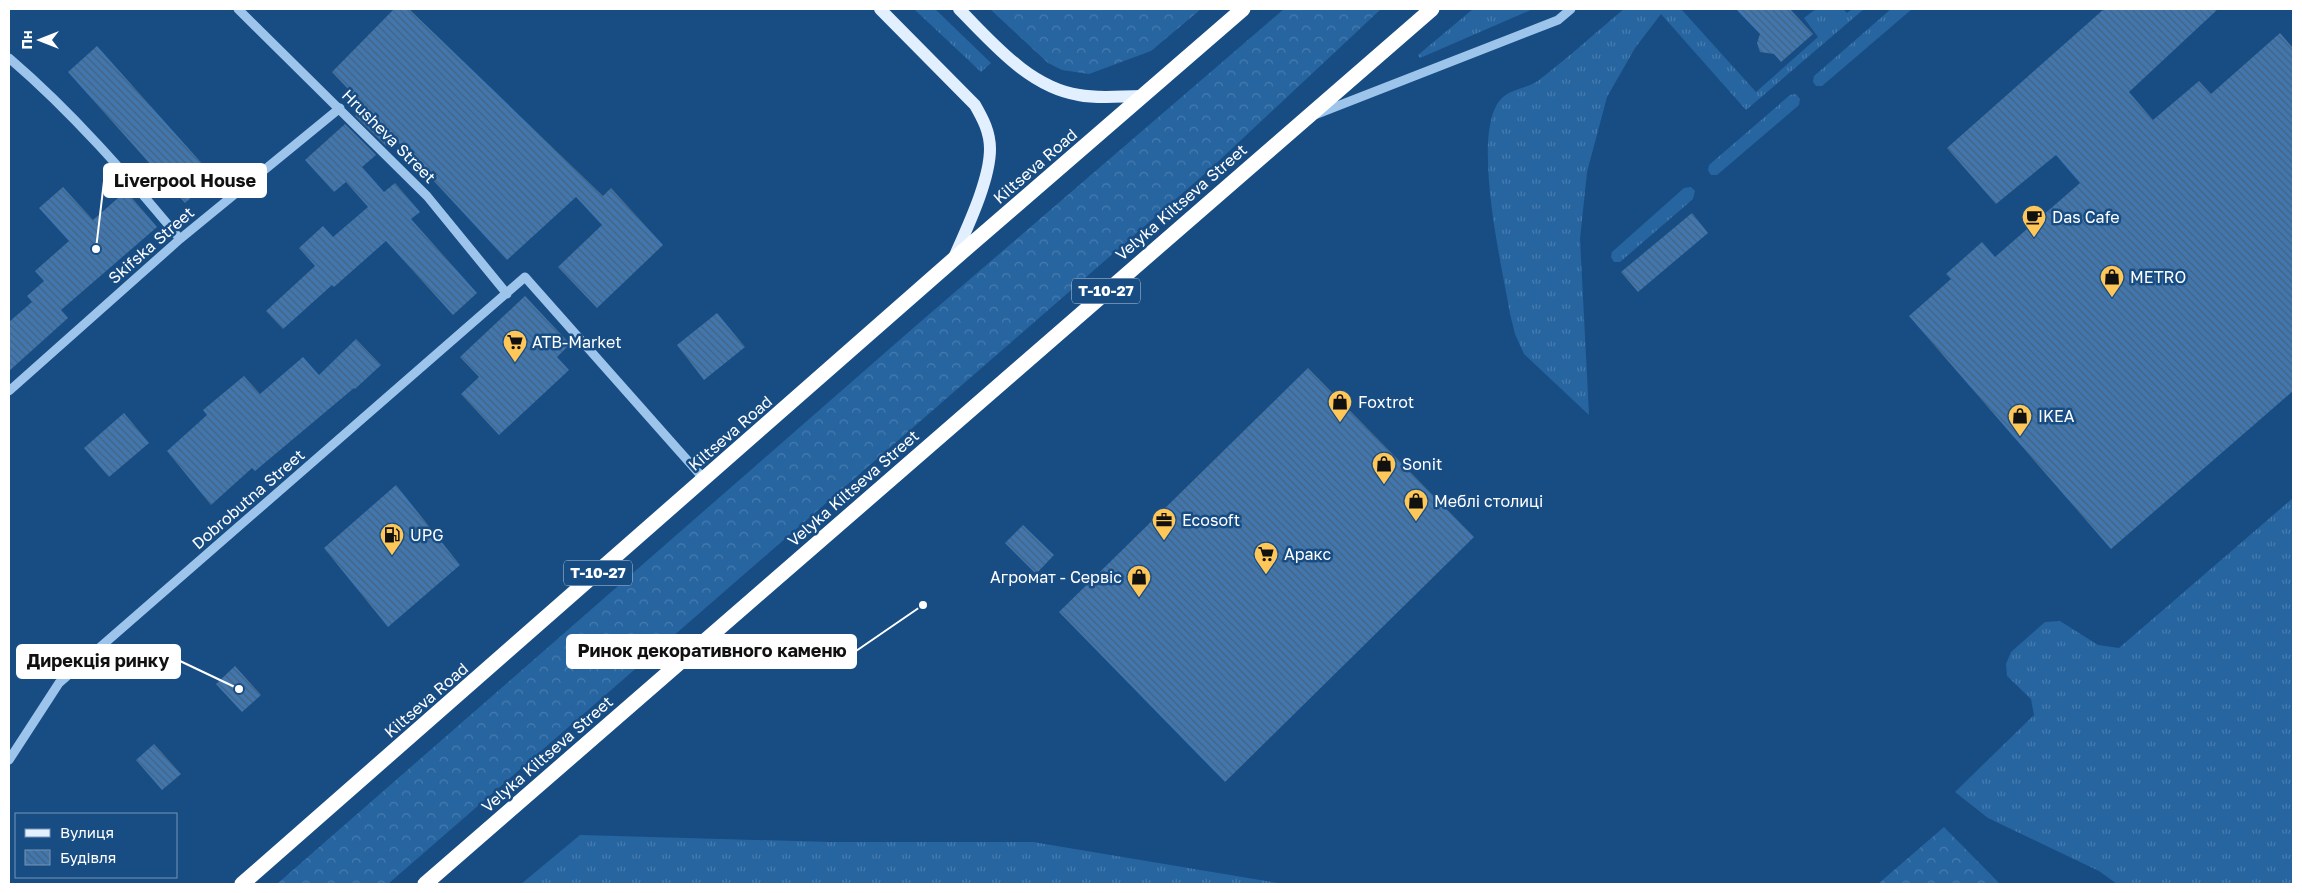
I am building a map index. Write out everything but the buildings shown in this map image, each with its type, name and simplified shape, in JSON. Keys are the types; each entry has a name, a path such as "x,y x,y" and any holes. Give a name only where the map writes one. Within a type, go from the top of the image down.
{"highway":[{"name":"Kiltseva Road","path":"242,884 953,260 1243,9"},
{"name":"Т-10-27","path":"1305,119 1432,9"},
{"name":"Velyka Kiltseva Street","path":"425,884 1305,119"}],"main road":[{"path":"880,9 975,105 986,123 990,149 986,173 953,260"},
{"path":"959,9 1037,81 1046,86 1081,96 1141,96"}],"street":[{"name":"Hrusheva Street","path":"238,9 427,196 507,294"},
{"path":"1305,119 1558,20 1571,9"},
{"path":"9,58 86,132 135,185 180,239"},
{"name":"Skifska Street","path":"9,391 180,239 340,108"},
{"name":"Dobrobutna Street","path":"9,760 59,683 525,277 704,479"}],"green space":[{"path":"914,9 935,9 991,63 981,72"},
{"path":"990,9 1201,9 1151,51 1089,74 1062,70 1048,63"},
{"path":"1284,9 1381,9 1208,171 388,884 277,884 919,323"},
{"path":"1473,9 1533,9 1420,58 1418,55"},
{"path":"1624,9 1681,9 1756,92 1818,37 1804,18 1816,9 1843,9 1847,13 1852,9 1864,9 1746,110 1661,14 1635,48 1607,97 1587,172 1580,239 1589,415 1524,354 1515,334 1501,266 1491,202 1488,139 1493,115 1502,98 1539,80"},
{"path":"1891,9 1912,9 1822,86 1816,86 1813,82 1814,76"},
{"path":"1796,94 1800,99 1799,105 1717,175 1711,175 1708,170 1709,165 1790,95"},
{"path":"1691,187 1695,191 1693,199 1620,262 1614,262 1611,257 1612,252 1684,188"},
{"path":"2293,498 2293,884 2117,884 2099,871 1988,818 1955,792 2034,715 2031,699 2007,676 2006,664 2011,652 2045,622 2060,621 2098,645 2119,648"},
{"path":"1944,827 2000,884 1878,884"},
{"path":"580,835 829,842 1033,842 1284,884 521,884"}],"place":[{"name":"Das Cafe","path":"2034,238"},
{"name":"Liverpool House","path":"96,249"},
{"name":"METRO","path":"2112,298"},
{"name":"ATB-Market","path":"515,363"},
{"name":"Foxtrot","path":"1340,423"},
{"name":"IKEA","path":"2020,437"},
{"name":"Sonit","path":"1384,485"},
{"name":"Меблі столиці","path":"1416,522"},
{"name":"Ecosoft","path":"1164,541"},
{"name":"UPG","path":"392,556"},
{"name":"Аракс","path":"1266,575"},
{"name":"Агромат - Сервіс","path":"1139,598"},
{"name":"Ринок декоративного каменю","path":"923,605"},
{"name":"Дирекція ринку","path":"239,689"}]}
